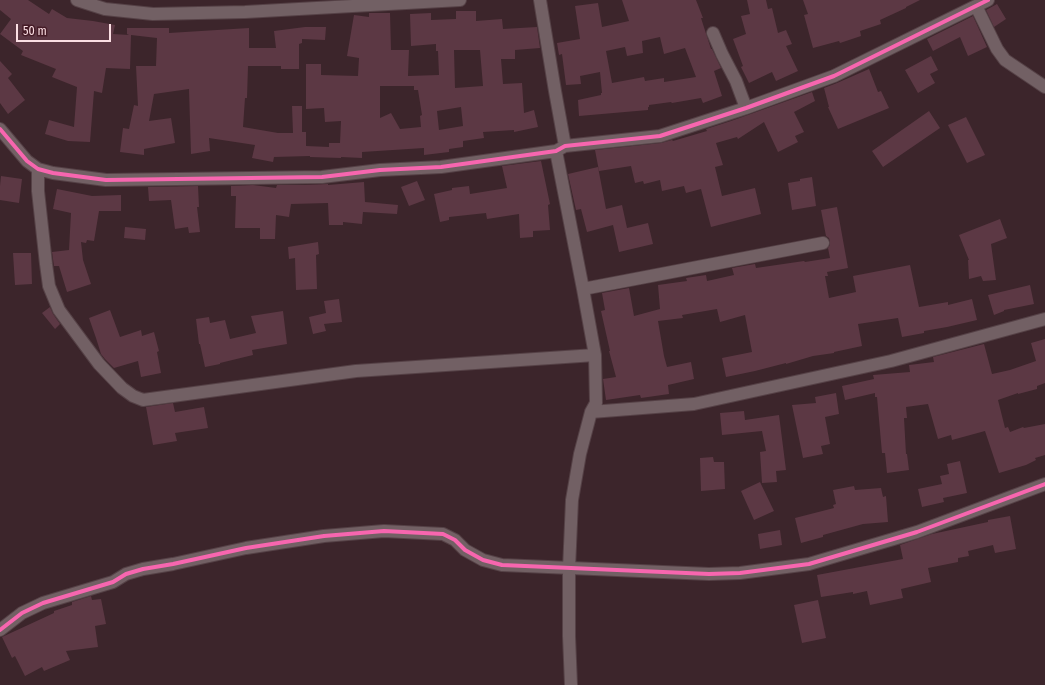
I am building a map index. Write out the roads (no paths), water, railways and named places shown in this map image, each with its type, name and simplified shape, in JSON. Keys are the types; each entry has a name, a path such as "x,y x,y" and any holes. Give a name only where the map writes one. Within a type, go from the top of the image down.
{"street":[{"path":"77,0 105,10 153,14 246,6 460,0"},
{"path":"540,0 561,148 595,355 596,402 591,412 580,454 572,500 569,569 571,685"},
{"path":"0,129 27,161 38,169 53,173 106,180 322,177 380,170 441,167 561,148 660,136 746,108 834,76 988,0"},
{"path":"976,6 997,49 1005,60 1045,87"},
{"path":"713,33 736,81 746,108"},
{"path":"38,169 38,191 49,286 60,310 99,364 122,388 132,396 143,400 356,370 595,355"},
{"path":"584,289 823,243"},
{"path":"591,412 694,404 891,360 1045,319"},
{"path":"0,630 22,613 44,603 113,582 126,574 143,568 173,564 246,548 324,536 384,531 442,534 454,540 465,550 484,560 502,565 709,574 740,573 808,564 917,532 1045,484"}]}
